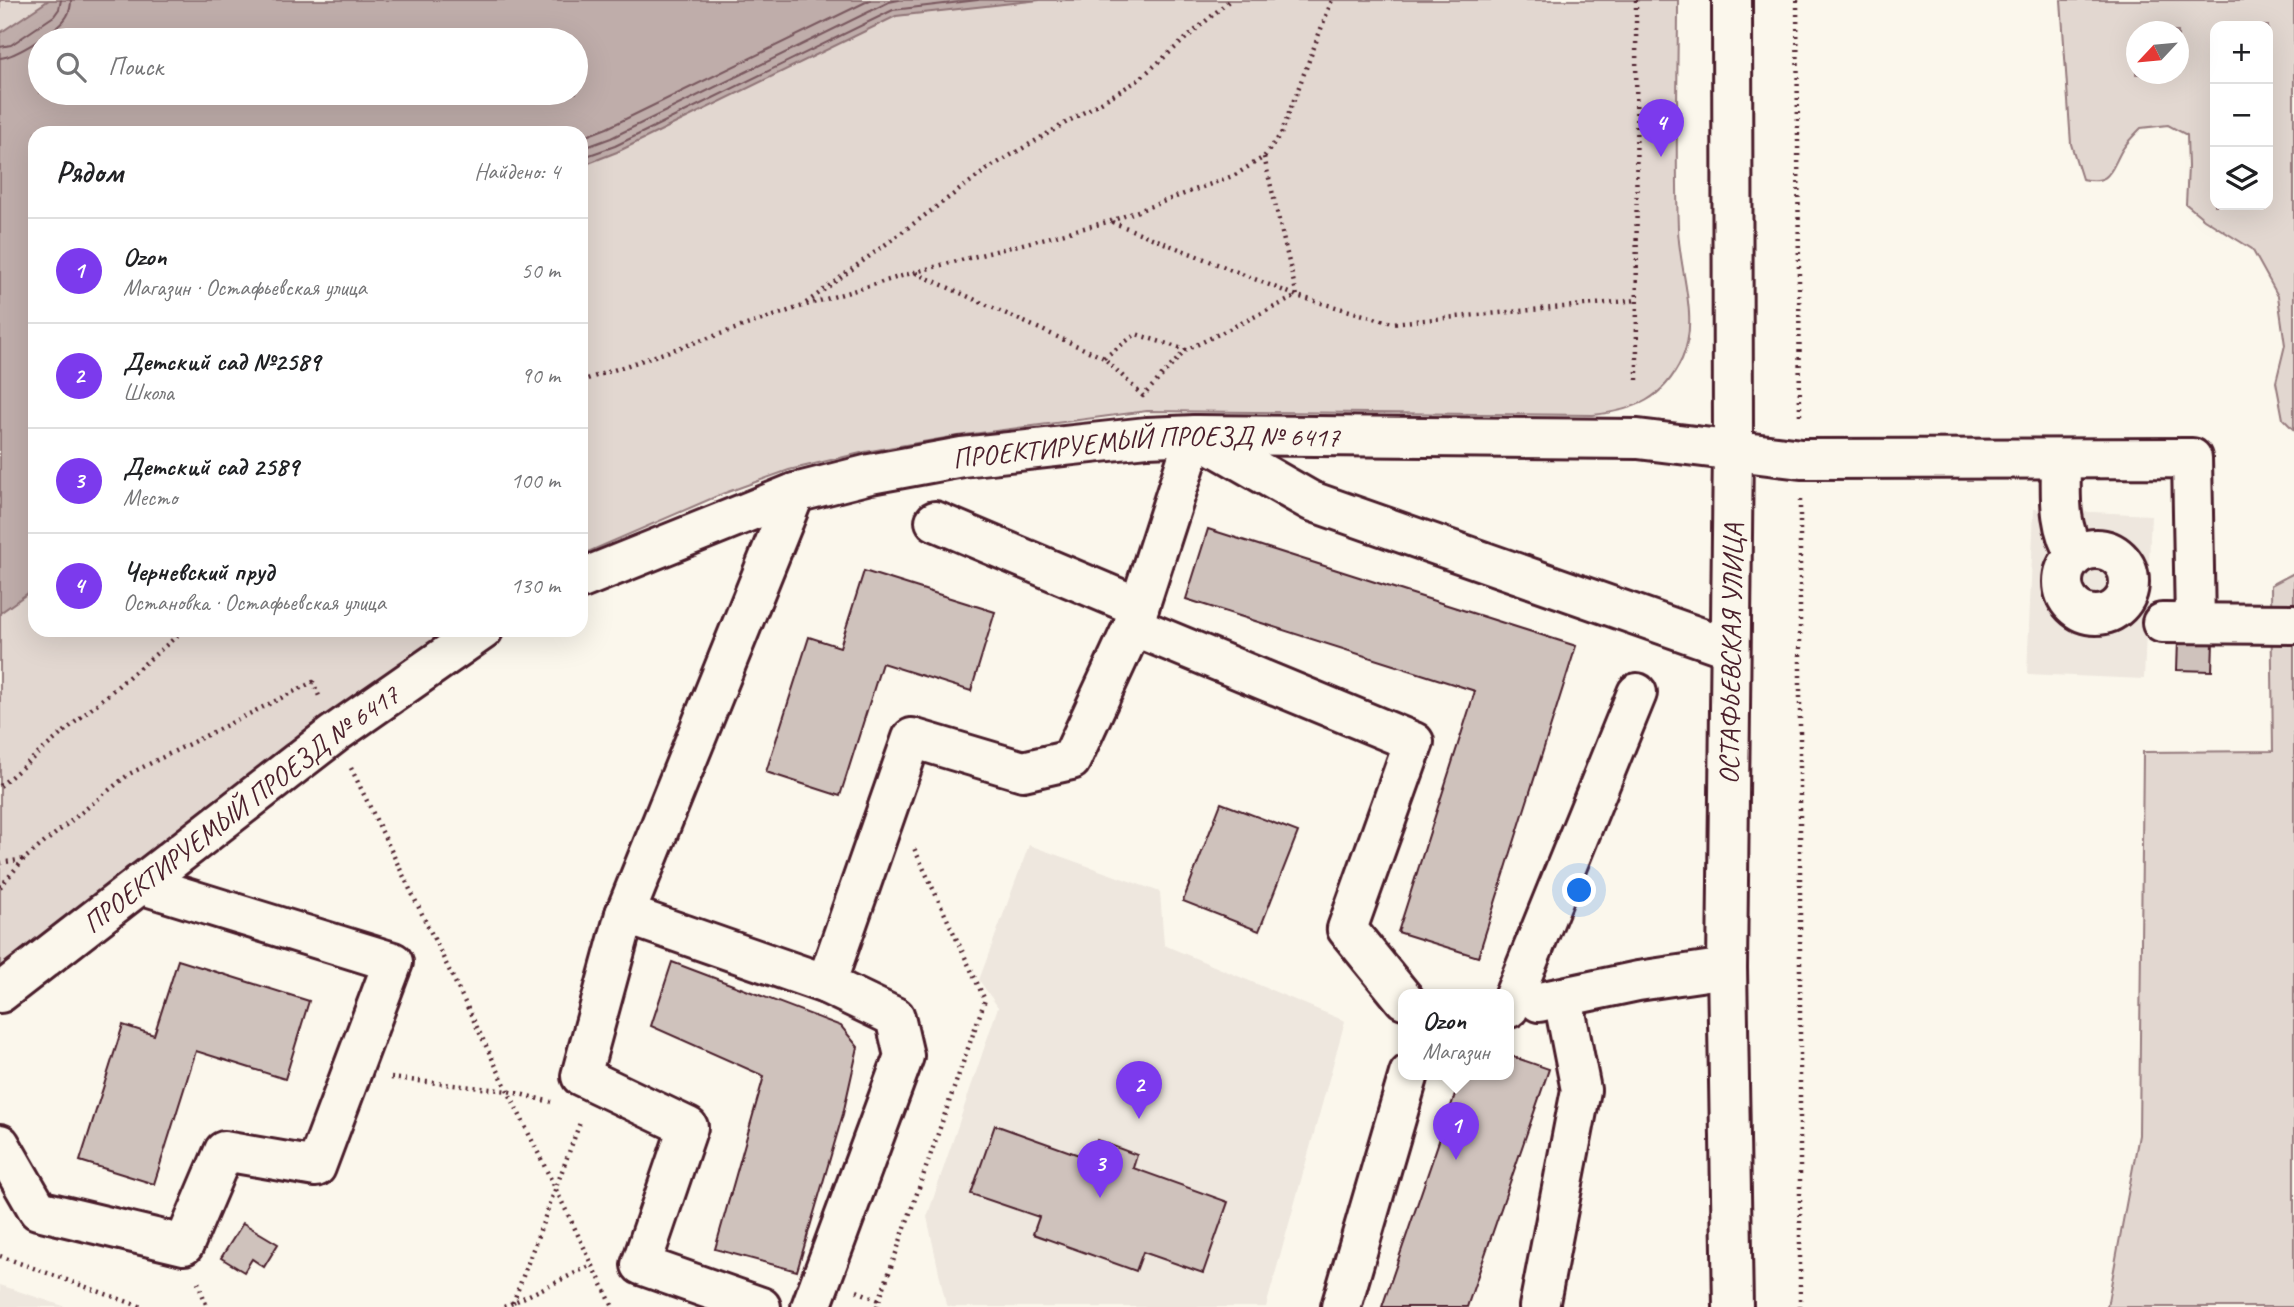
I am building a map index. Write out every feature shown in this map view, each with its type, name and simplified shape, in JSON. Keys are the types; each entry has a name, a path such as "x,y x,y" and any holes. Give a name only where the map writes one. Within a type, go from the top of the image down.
{"street":[{"name":"ОСТАФЬЕВСКАЯ УЛИЦА","path":"1732,0 1733,449 1727,968 1732,1307"},
{"name":"ПРОЕКТИРУЕМЫЙ ПРОЕЗД № 6417","path":"588,576 795,493 870,474 962,457 1147,437 1195,435 1637,439 1801,459 2192,458 2179,623 2294,624"},
{"path":"826,984 912,738 1023,771 1071,760 1136,616 1195,435 1311,501 1730,648"},
{"path":"2061,458 2063,528 2077,555"},
{"path":"761,1307 641,1265 688,1127 590,1097 581,1076 625,914 795,493"},
{"path":"935,521 1414,742 1347,929 1398,992"},
{"name":"ПРОЕКТИРУЕМЫЙ ПРОЕЗД № 6417","path":"0,993 334,733 473,637"},
{"path":"1514,996 1637,693"},
{"path":"0,1144 38,1210 184,1245 224,1151 316,1167 393,962 140,884"},
{"path":"625,914 826,984 895,1017 904,1056 811,1307"},
{"path":"1514,1007 1638,981 1727,968"},
{"path":"1539,1307 1581,1090 1563,998"},
{"path":"1341,1307 1407,1080"}],"path":[{"path":"803,306 989,168 1137,81 1230,0"},
{"path":"588,379 803,306 915,272 1111,221 1235,174 1265,157 1281,134 1332,0"},
{"path":"1636,0 1637,384"},
{"path":"1797,0 1801,459 1800,1307"},
{"path":"1265,157 1297,296"},
{"path":"1111,221 1297,296 1392,323 1638,300"},
{"path":"915,272 1104,358 1143,396 1186,350 1297,296"},
{"path":"1104,358 1136,334 1186,350"},
{"path":"0,786 176,637"},
{"path":"0,887 24,859 129,774 313,682"},
{"path":"334,733 613,1307"},
{"path":"0,863 24,859"},
{"path":"352,1073 508,1091 590,1097 513,1303"},
{"path":"0,1256 142,1307"},
{"path":"504,1307 592,1265"}],"shaded area":[{"path":"0,0 1678,0 1678,228 1689,327 1682,359 1674,373 1657,393 1635,406 1593,415 1147,411 957,436 865,452 789,470 722,494 588,552 588,126 28,126 28,637 444,637 0,974"},
{"path":"2061,0 2294,0 2294,430 2283,419 2276,382 2285,345 2278,296 2252,249 2204,219 2186,204 2187,135 2168,125 2141,128 2124,147 2108,175 2099,180 2082,179 2071,144"},
{"path":"2034,509 2151,515 2144,679 2027,674"},
{"path":"2294,573 2294,1307 2107,1307 2139,1135 2143,752 2273,751 2271,585"},
{"path":"1029,845 1160,892 1164,945 1345,1021 1266,1307 946,1305 927,1217 998,1007 979,980"},
{"path":"0,1285 66,1307 0,1307"}],"water":[{"path":"49,0 1040,0 896,16 617,152 588,163 588,126 28,126 28,593 0,613 0,33"}],"building":[{"path":"1208,529 1576,646 1478,957 1398,932 1475,691 1186,599"},
{"path":"864,571 995,612 971,691 882,663 840,796 766,772 809,637 840,647"},
{"path":"2178,640 2213,642 2212,671 2177,670"},
{"path":"1221,803 1298,832 1259,931 1183,901"},
{"path":"178,960 309,1001 285,1079 196,1051 154,1184 80,1161 123,1025 154,1035"},
{"path":"672,962 841,1026 858,1047 843,1114 797,1271 715,1249 764,1076 651,1026"},
{"path":"1514,1057 1549,1069 1467,1307 1382,1307 1460,1080 1514,1080"},
{"path":"995,1125 1090,1159 1097,1140 1137,1155 1133,1168 1228,1202 1203,1273 1143,1252 1136,1271 1033,1234 1039,1217 971,1194"},
{"path":"243,1223 278,1244 264,1267 252,1259 244,1272 221,1258"}],"place":[{"name":"Черневский пруд","path":"1661,157"},
{"name":"Детский сад №2589","path":"1139,1119"},
{"name":"Ozon","path":"1456,1160"},
{"name":"Детский сад 2589","path":"1100,1198"}]}
